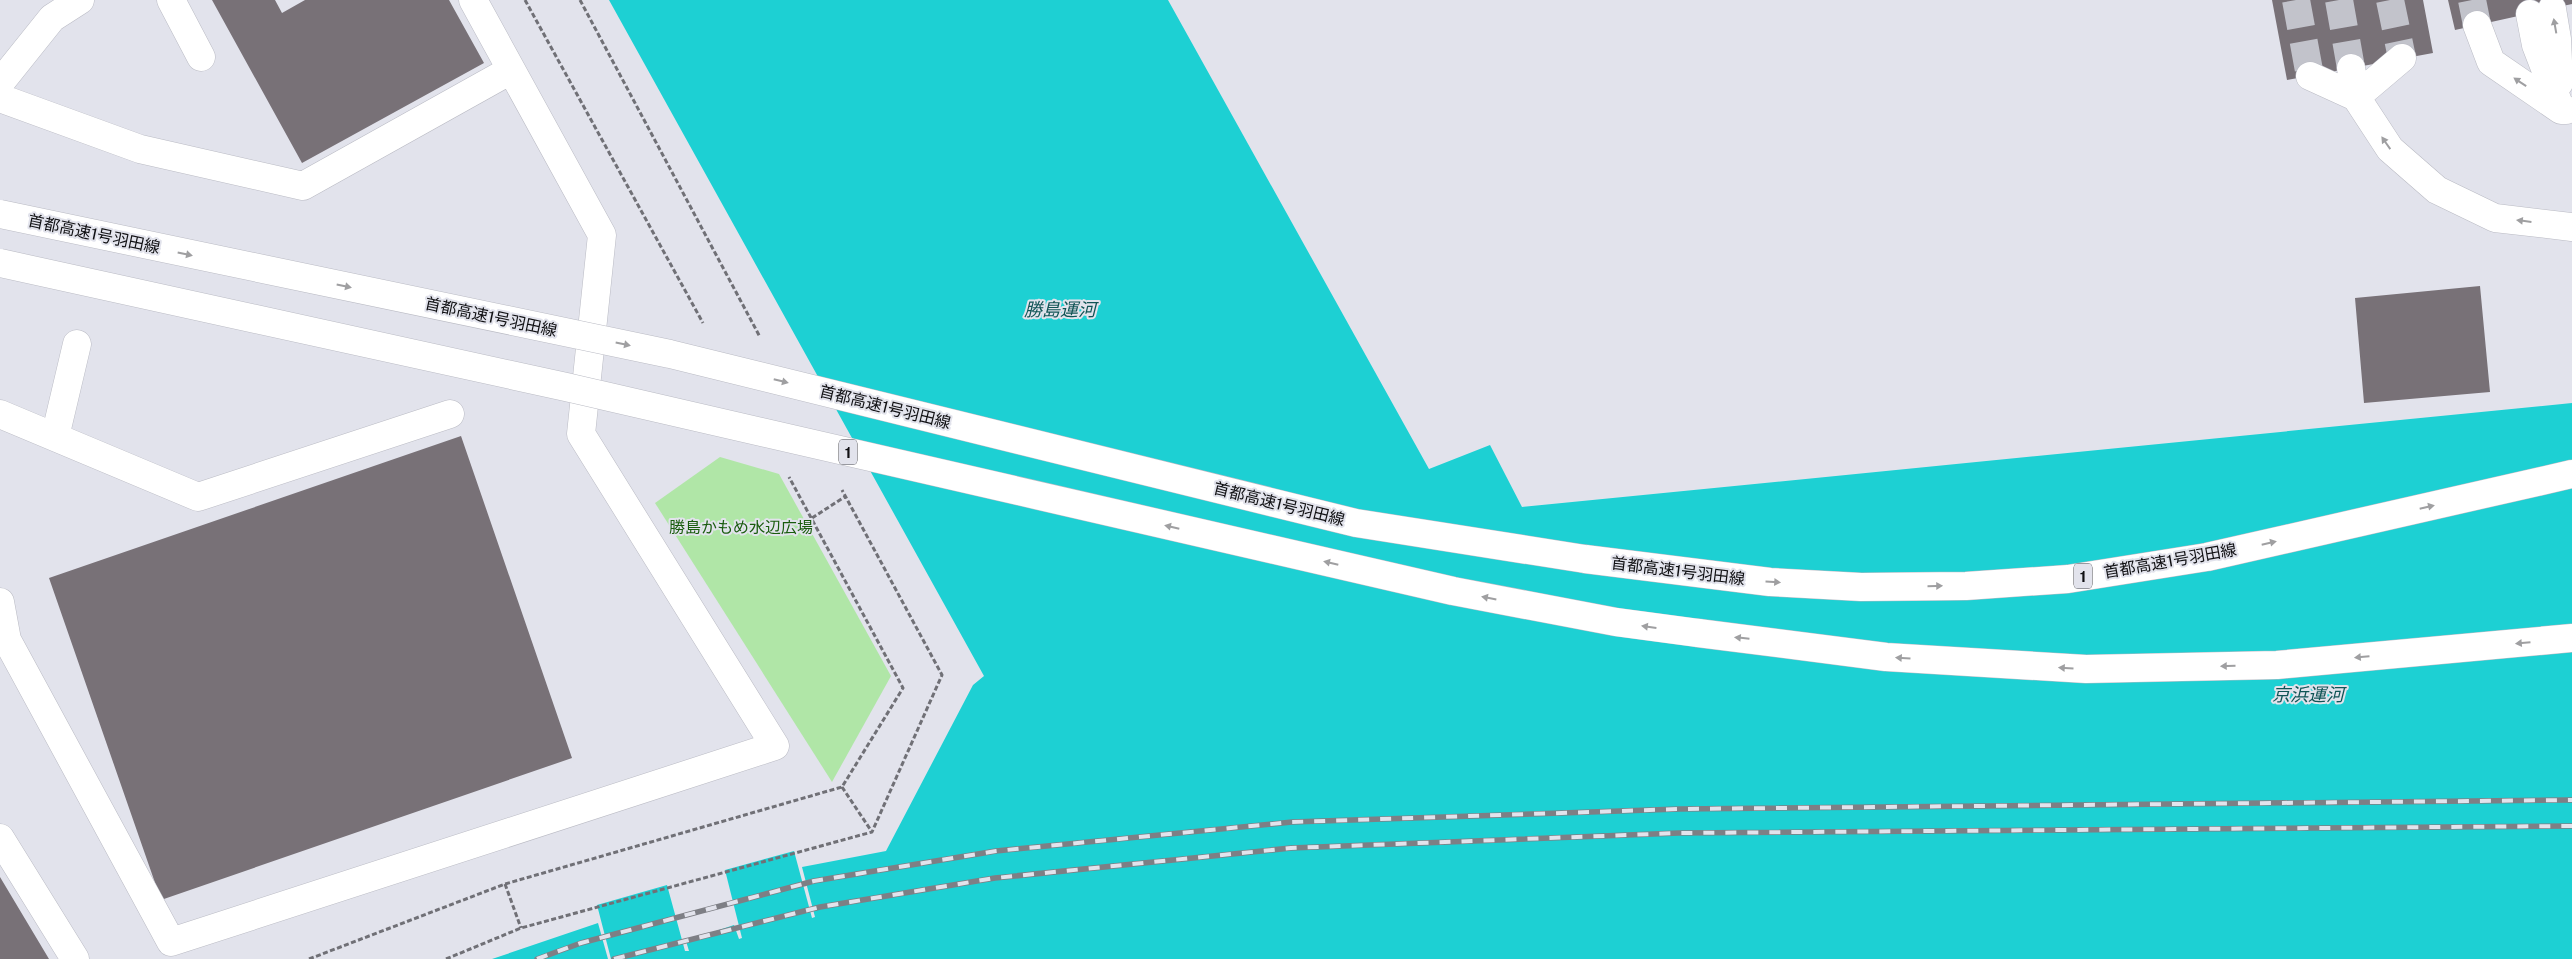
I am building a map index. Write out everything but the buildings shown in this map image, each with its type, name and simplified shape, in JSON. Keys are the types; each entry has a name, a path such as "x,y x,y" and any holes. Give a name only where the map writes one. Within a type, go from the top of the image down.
{"main road":[{"path":"0,83 52,18 80,0"},
{"path":"170,0 202,57"},
{"path":"0,602 6,640 171,942 775,746 581,434 602,235 473,0"},
{"path":"2541,11 2536,45 2566,110"},
{"path":"2477,25 2491,62 2566,110"},
{"path":"2356,97 2402,58"},
{"path":"2351,68 2356,97 2390,149 2437,190 2495,218 2572,227"},
{"path":"0,98 140,149 303,186 511,70"},
{"path":"2310,76 2356,97"},
{"name":"首都高速1号羽田線","path":"0,214 670,354 1356,523 1585,559 1770,582 1871,587 1966,586 2068,579 2207,557 2572,474"},
{"name":"1","path":"0,263 566,387 1453,591 1616,622 1886,657 2086,669 2277,665 2572,638"},
{"path":"55,437 77,344"},
{"path":"0,414 198,497 450,414"},
{"path":"0,838 75,959"}],"path":[{"path":"580,0 762,340"},
{"path":"841,488 942,675 872,832"},
{"path":"812,518 846,496"},
{"path":"842,787 872,832"},
{"path":"446,959 521,928 872,832"},
{"path":"505,884 521,928"}],"green space":[{"name":"勝島かもめ水辺広場","path":"720,457 779,474 891,676 832,782 655,503"}],"water":[{"name":"京浜運河","path":"609,0 1168,0 1429,469 1490,445 1522,507 2572,403 2572,959 611,959 597,905 667,885 685,951 689,951 686,941 734,925 739,939 742,938 725,870 794,851 812,918 815,917 802,867 886,851 973,685 984,676"},
{"path":"598,923 608,959 492,959"}],"tunnel":[{"path":"2296,0 2310,76"},
{"path":"2339,0 2351,68"},
{"path":"2390,0 2402,58"},
{"path":"2472,0 2477,25"}],"railway":[{"path":"537,959 581,943 814,881 996,851 1292,822 1679,809 2572,800"},
{"path":"614,959 820,907 995,878 1291,848 1679,833 2572,826"}],"water label":[{"name":"勝島運河","path":"1060,309"}]}
